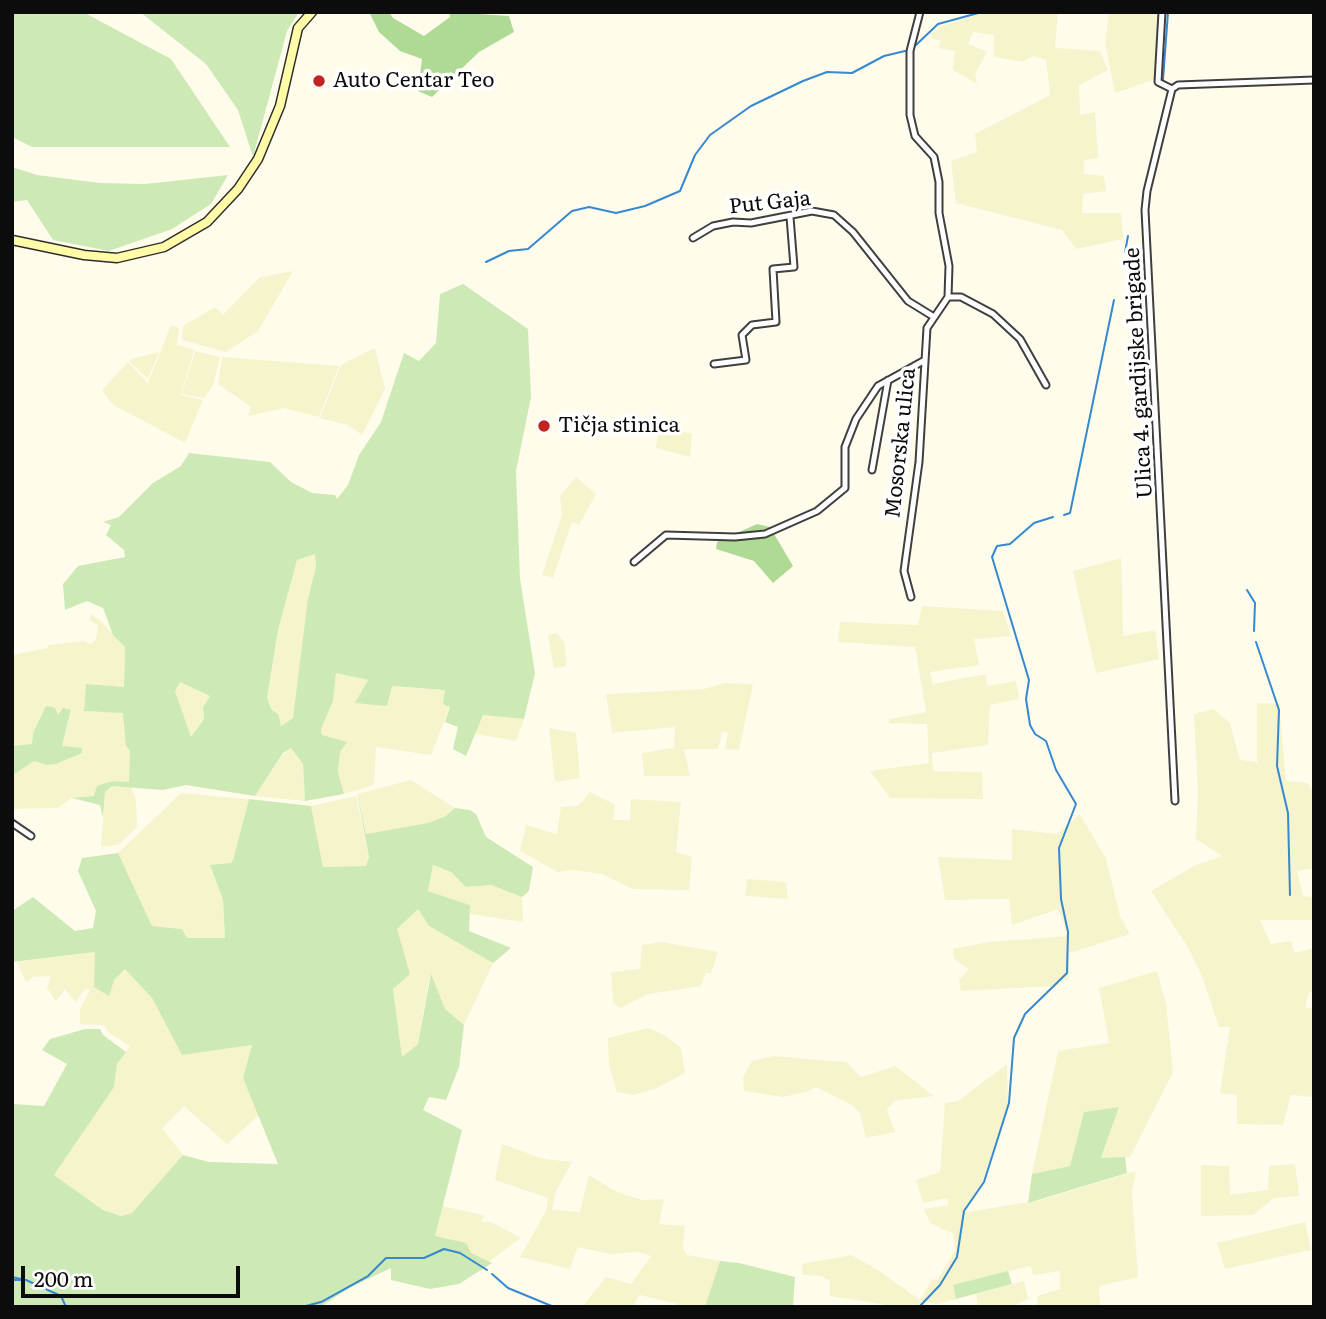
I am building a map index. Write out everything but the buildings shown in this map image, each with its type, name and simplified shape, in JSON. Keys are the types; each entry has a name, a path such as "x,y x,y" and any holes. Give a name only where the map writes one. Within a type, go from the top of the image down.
{"main road":[{"path":"12,240 102,258 133,255 164,247 188,236 220,210 251,171 280,106 298,28 312,12"}],"street":[{"path":"920,12 910,51 910,115 915,136 934,157 949,266 948,297 961,297 993,314 1020,339 1046,385"},
{"path":"1162,12 1158,82 1172,89 1189,84 1314,80"},
{"name":"Ulica 4. gardijske brigade","path":"1172,89 1145,210 1175,801"},
{"name":"Put Gaja","path":"693,238 713,226 789,217 812,211 834,215 853,232 908,301 934,317"},
{"path":"714,364 746,359 742,335 752,325 776,322 773,270 794,267 789,217"},
{"name":"Mosorska ulica","path":"911,597 904,571 919,462 927,328 948,297"},
{"path":"634,562 666,535 735,537 765,534 817,510 845,488 845,447 856,419 878,386 925,360"},
{"path":"872,470 888,379"},
{"path":"12,823 31,836"}],"green space":[{"path":"12,12 83,12 171,59 230,147 32,147 12,137"},
{"path":"140,12 299,12 287,31 253,157 238,110 206,64"},
{"path":"369,12 389,12 393,18 424,36 450,17 449,12 509,16 514,32 479,52 432,97 418,91 422,59 400,51 379,32"},
{"path":"986,12 1058,12 1055,48 1100,51 1108,70 1079,85 1080,115 1095,112 1098,158 1084,160 1084,174 1104,176 1106,191 1083,194 1082,213 1121,213 1123,239 1076,249 1062,230 956,203 951,161 977,152 975,134 1050,95 1046,60 1033,56 1023,62 994,57 994,35 973,32 968,44 987,52 975,74 977,84 953,70 955,51 938,48 941,41 931,38 932,34 941,26"},
{"path":"1109,12 1159,12 1156,79 1115,93 1105,43"},
{"path":"12,167 37,175 100,183 145,184 228,175 211,204 172,229 109,251 53,240 27,200 12,202"},
{"path":"293,271 258,331 226,352 182,340 183,326 215,307 223,315 259,278 265,276 260,285 266,276"},
{"path":"463,284 528,329 531,397 516,471 520,579 535,673 524,719 483,715 466,756 453,749 458,727 445,722 450,707 443,704 445,690 392,686 387,706 355,703 368,680 336,673 333,701 321,729 322,735 347,742 340,752 338,772 344,794 305,801 303,764 291,748 283,753 255,796 186,785 163,790 112,786 105,792 103,817 100,805 72,798 94,796 97,786 113,781 129,782 130,751 126,746 123,713 84,711 86,684 124,687 125,647 113,635 103,608 87,601 65,610 63,584 78,566 125,557 124,550 106,535 111,525 103,522 119,517 153,483 181,466 189,453 270,462 291,482 312,493 335,495 337,499 348,485 359,455 381,422 404,353 419,361 436,343 440,294","holes":["315,554 316,567 308,598 293,718 281,726 278,714 272,710 267,698 278,630 297,560","180,682 210,696 203,707 204,719 191,737 175,691"]},
{"path":"171,325 179,328 177,345 194,350 181,395 203,400 185,443 112,404 102,390 128,362 148,383"},
{"path":"375,348 385,389 362,435 348,425 320,418 341,365"},
{"path":"195,351 220,357 213,385 204,398 182,394"},
{"path":"159,352 148,379 130,362 131,359"},
{"path":"222,357 339,366 319,417 284,408 248,416 251,407 218,384"},
{"path":"659,427 692,434 690,457 656,448"},
{"path":"576,477 596,494 579,525 572,522 553,578 542,575 562,515 560,496"},
{"path":"757,524 770,527 793,566 773,583 754,561 716,549 717,542"},
{"path":"315,554 316,567 308,598 293,718 281,726 267,698 278,630 297,560"},
{"path":"1121,558 1123,636 1155,630 1159,659 1096,673 1073,571"},
{"path":"922,606 1003,611 1011,636 974,639 979,665 930,672 933,684 986,674 987,686 1016,681 1019,699 990,705 988,745 932,753 933,771 982,772 983,799 890,798 870,771 929,763 927,724 888,723 890,719 926,712 915,647 838,642 840,622 918,625"},
{"path":"90,614 100,620 125,647 124,687 86,684 84,711 123,712 130,751 129,783 113,781 94,796 72,798 57,808 12,809 12,776 34,761 47,765 56,764 82,753 81,748 62,747 71,713 58,715 46,706 33,733 32,744 12,746 12,655 48,648 48,645 84,641 90,644 96,640 98,625 90,621"},
{"path":"557,633 565,644 566,666 554,668 548,635"},
{"path":"336,673 368,680 356,703 392,686 445,690 450,707 431,755 376,747 374,785 344,794 338,772 340,752 333,740 322,735 321,729 333,701"},
{"path":"180,682 210,695 203,707 204,719 191,737 175,691"},
{"path":"725,683 753,684 739,750 725,749 728,732 722,732 718,749 684,749 690,776 644,776 642,753 674,748 675,727 612,733 606,694 704,689"},
{"path":"1257,703 1279,704 1286,781 1308,783 1314,795 1314,868 1297,871 1303,896 1314,897 1314,920 1260,920 1271,944 1291,941 1295,953 1314,948 1314,991 1309,992 1305,1007 1314,1009 1314,1097 1291,1095 1283,1125 1237,1124 1237,1095 1220,1093 1230,1027 1219,1027 1203,979 1187,946 1151,891 1194,866 1222,856 1196,839 1198,793 1194,714 1213,709 1230,723 1240,760 1257,762"},
{"path":"46,706 55,708 58,715 63,708 71,710 62,746 82,748 82,753 56,764 47,765 34,761 12,776 12,746 32,744 33,733"},
{"path":"483,715 524,719 516,741 475,734"},
{"path":"549,728 576,733 580,778 555,782"},
{"path":"291,748 303,764 305,801 255,796 284,753"},
{"path":"411,780 455,808 446,816 428,823 366,834 357,794"},
{"path":"112,786 131,787 136,800 137,827 118,845 101,847 105,792"},
{"path":"590,792 615,805 613,820 630,820 631,799 681,802 676,852 692,857 689,890 633,889 602,874 573,870 558,872 520,851 526,825 557,834 561,807 578,806"},
{"path":"181,793 249,799 233,860 231,863 210,866 223,900 225,938 187,938 182,929 152,926 118,853"},
{"path":"357,794 366,834 428,823 446,816 455,808 470,810 476,814 486,837 533,867 529,891 522,897 491,885 466,887 451,872 433,865 428,891 470,905 469,931 511,948 493,963 429,926 418,909 397,929 410,974 393,989 402,1057 418,1044 431,974 445,1009 464,1025 459,1067 446,1100 429,1097 423,1110 462,1130 435,1236 466,1243 471,1253 492,1263 459,1284 430,1289 391,1280 391,1268 351,1287 320,1307 12,1307 12,1104 44,1106 67,1064 42,1050 50,1039 85,1029 100,1029 103,1035 126,1052 117,1064 114,1087 54,1175 103,1210 121,1216 132,1213 183,1155 209,1162 278,1164 243,1078 252,1045 182,1055 152,998 125,969 114,980 109,996 94,987 95,952 12,962 12,911 33,897 75,931 93,928 96,911 78,871 82,858 118,853 152,926 182,929 187,938 225,938 223,900 210,865 231,863 233,860 249,799 311,806 323,867 366,866 369,857"},
{"path":"356,796 369,857 367,866 323,867 311,806"},
{"path":"1080,814 1106,859 1120,916 1130,934 1069,953 1069,978 1055,986 961,991 959,980 969,969 954,959 953,949 989,942 1069,936 1058,909 1012,925 1009,899 945,900 938,857 1012,860 1012,829 1057,834"},
{"path":"433,865 451,872 466,887 491,885 522,897 523,922 470,914 470,905 428,891"},
{"path":"747,879 786,882 788,899 745,896"},
{"path":"418,909 429,926 493,963 464,1025 445,1009 430,975 418,1044 402,1057 393,989 410,974 396,929"},
{"path":"662,942 718,952 711,973 706,973 701,986 648,994 621,1008 613,1003 611,972 640,969 642,945"},
{"path":"95,952 114,980 125,969 152,998 182,1055 253,1045 243,1078 259,1115 227,1144 184,1106 162,1128 183,1155 132,1213 121,1216 103,1210 54,1175 114,1087 117,1064 130,1046 109,1033 104,1025 80,1024 80,1009 90,990 85,989 75,1002 65,989 56,1001 47,988 51,976 33,977 26,982 17,962"},
{"path":"1157,971 1166,1004 1173,1072 1130,1157 1101,1159 1119,1107 1084,1112 1070,1166 1032,1174 1058,1051 1109,1043 1099,988"},
{"path":"648,1028 664,1035 681,1048 685,1073 657,1088 633,1095 617,1092 609,1065 608,1038"},
{"path":"774,1056 846,1062 861,1077 895,1066 934,1096 894,1101 887,1110 895,1132 866,1138 860,1113 852,1105 816,1087 783,1097 744,1091 743,1078 752,1061"},
{"path":"1007,1064 1008,1105 982,1183 962,1213 1041,1200 1136,1171 1132,1192 1138,1277 1099,1286 1100,1307 1038,1307 1037,1296 1060,1289 1060,1271 1033,1275 1031,1266 953,1285 956,1299 937,1304 920,1301 925,1307 899,1307 830,1296 830,1281 821,1276 803,1275 802,1264 851,1255 875,1268 920,1300 932,1279 937,1280 955,1251 954,1234 930,1223 924,1209 949,1205 947,1198 923,1203 916,1180 940,1172 945,1103 958,1101"},
{"path":"1119,1107 1101,1158 1125,1157 1127,1173 1028,1203 1032,1174 1070,1166 1084,1112"},
{"path":"502,1144 544,1159 572,1162 556,1191 552,1210 580,1212 589,1175 617,1192 642,1200 664,1199 659,1224 685,1226 683,1249 687,1255 720,1261 706,1307 676,1307 677,1304 640,1295 632,1307 582,1307 606,1277 631,1284 651,1256 639,1252 610,1254 578,1247 570,1269 520,1257 546,1211 548,1198 495,1180"},
{"path":"1295,1164 1299,1196 1274,1198 1253,1215 1201,1216 1201,1165 1229,1166 1230,1195 1268,1190 1269,1166"},
{"path":"442,1206 484,1215 481,1222 491,1222 521,1238 488,1262 435,1236"},
{"path":"1305,1222 1311,1250 1225,1269 1217,1243"},
{"path":"720,1261 795,1277 793,1306 705,1307"},
{"path":"1008,1271 1012,1284 956,1299 953,1285"},
{"path":"1024,1281 1028,1299 1017,1304 1017,1307 978,1307 976,1294"}],"waterway":[{"path":"916,45 938,24 982,12"},
{"path":"1163,80 1168,12"},
{"path":"486,262 509,251 528,249 572,211 589,207 616,213 645,206 680,191 695,155 710,135 751,106 827,72 852,73 884,56 905,51"},
{"path":"1125,252 1128,236"},
{"path":"1064,515 1070,513 1114,300"},
{"path":"919,1307 940,1285 957,1257 964,1211 984,1182 1009,1103 1014,1038 1025,1014 1067,973 1068,932 1061,899 1059,848 1076,804 1056,770 1046,741 1035,734 1030,725 1026,699 1029,680 992,557 997,546 1010,544 1034,523 1053,517"},
{"path":"1247,590 1255,603 1254,631"},
{"path":"1256,642 1279,710 1277,766 1288,813 1290,895"},
{"path":"302,1307 321,1302 368,1276 386,1258 424,1258 444,1249 460,1253 487,1270"},
{"path":"492,1274 508,1288 554,1307"},
{"path":"12,1277 21,1279"},
{"path":"12,1280 26,1280 61,1296 66,1307"}],"place":[{"name":"Auto Centar Teo","path":"319,81"},
{"name":"Tičja stinica","path":"544,426"}]}
